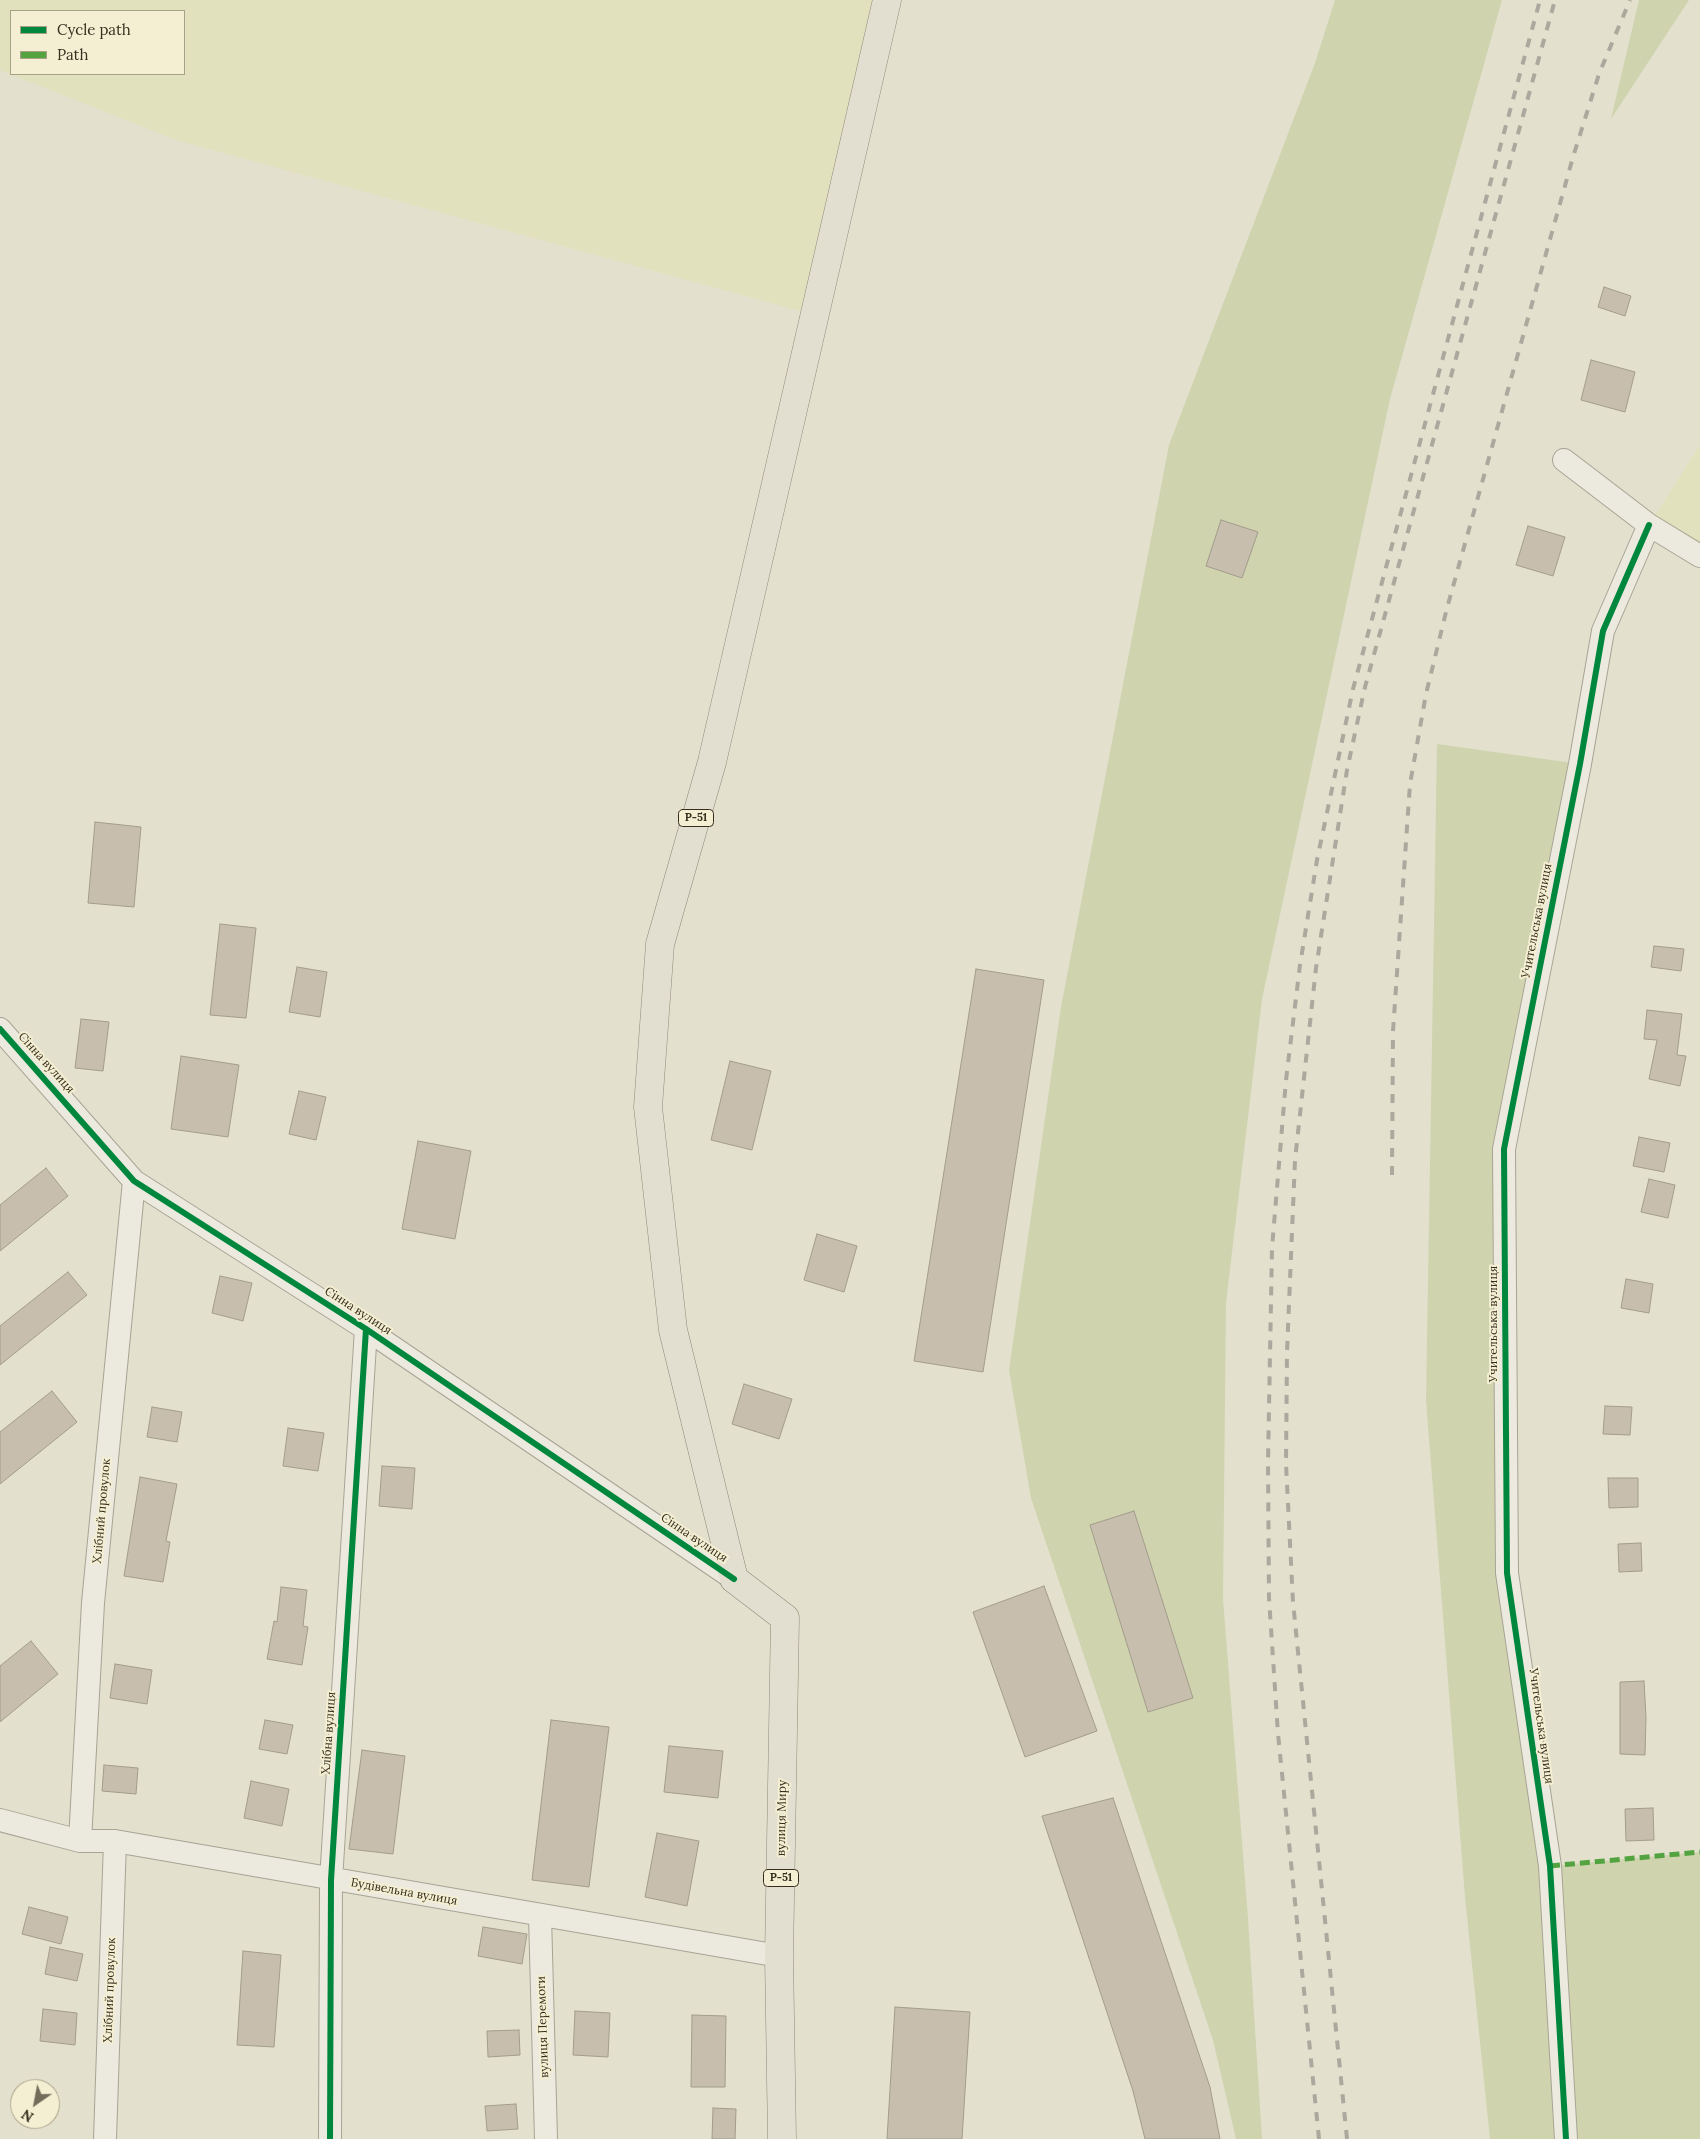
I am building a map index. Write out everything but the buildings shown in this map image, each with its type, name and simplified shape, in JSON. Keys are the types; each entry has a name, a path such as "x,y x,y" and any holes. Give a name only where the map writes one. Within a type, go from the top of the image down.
{"main road":[{"name":"Р-51","path":"734,1579 672,1320 648,1107 660,944 712,762 887,0"},
{"name":"вулиця Миру","path":"734,1579 785,1618 780,1956 782,2139"}],"street":[{"path":"1564,460 1649,525 1700,556"},
{"name":"Учительська вулиця","path":"1566,2139 1550,1866 1507,1573 1504,1149 1580,764 1603,631 1649,525"},
{"name":"Сінна вулиця","path":"0,1029 134,1181 366,1329 734,1579"},
{"name":"Хлібний провулок","path":"80,1841 93,1603 134,1181"},
{"name":"Хлібна вулиця","path":"330,2139 332,1880 366,1329"},
{"name":"Будівельна вулиця","path":"0,1820 80,1841 115,1841 780,1956"},
{"name":"Хлібний провулок","path":"105,2139 115,1841"},
{"name":"вулиця Перемоги","path":"540,1916 546,2139"}],"green space":[{"path":"0,0 887,0 815,315 176,140 13,75 185,75 185,10 10,10 10,74 0,70"},
{"path":"1335,0 1502,0 1390,399 1262,999 1226,1303 1223,1599 1248,1918 1262,2139 1236,2139 1213,2040 1031,1498 1009,1370 1061,1007 1169,445 1315,63"},
{"path":"1639,0 1689,0 1611,119"},
{"path":"1700,445 1700,556 1649,525"},
{"path":"1437,744 1580,764 1504,1149 1507,1573 1550,1866 1700,1852 1700,2139 1490,2139 1465,1897 1426,1400"}],"railway":[{"path":"1319,2139 1278,1734 1269,1598 1268,1462 1272,1248 1286,1080 1300,965 1317,860 1353,689 1540,0"},
{"path":"1347,2139 1293,1602 1286,1464 1287,1352 1295,1160 1316,968 1347,770 1365,687 1555,0"},
{"path":"1392,1175 1393,1031 1410,784 1426,694 1447,608 1573,157 1599,74 1630,0"}],"marked path":[{"path":"1550,1866 1700,1852"}],"cycle path":[{"path":"1566,2139 1550,1866 1507,1573 1504,1149 1580,764 1603,631 1649,525"},
{"path":"0,1029 134,1181 366,1329 734,1579"},
{"path":"330,2139 331,1880 366,1329"}]}
